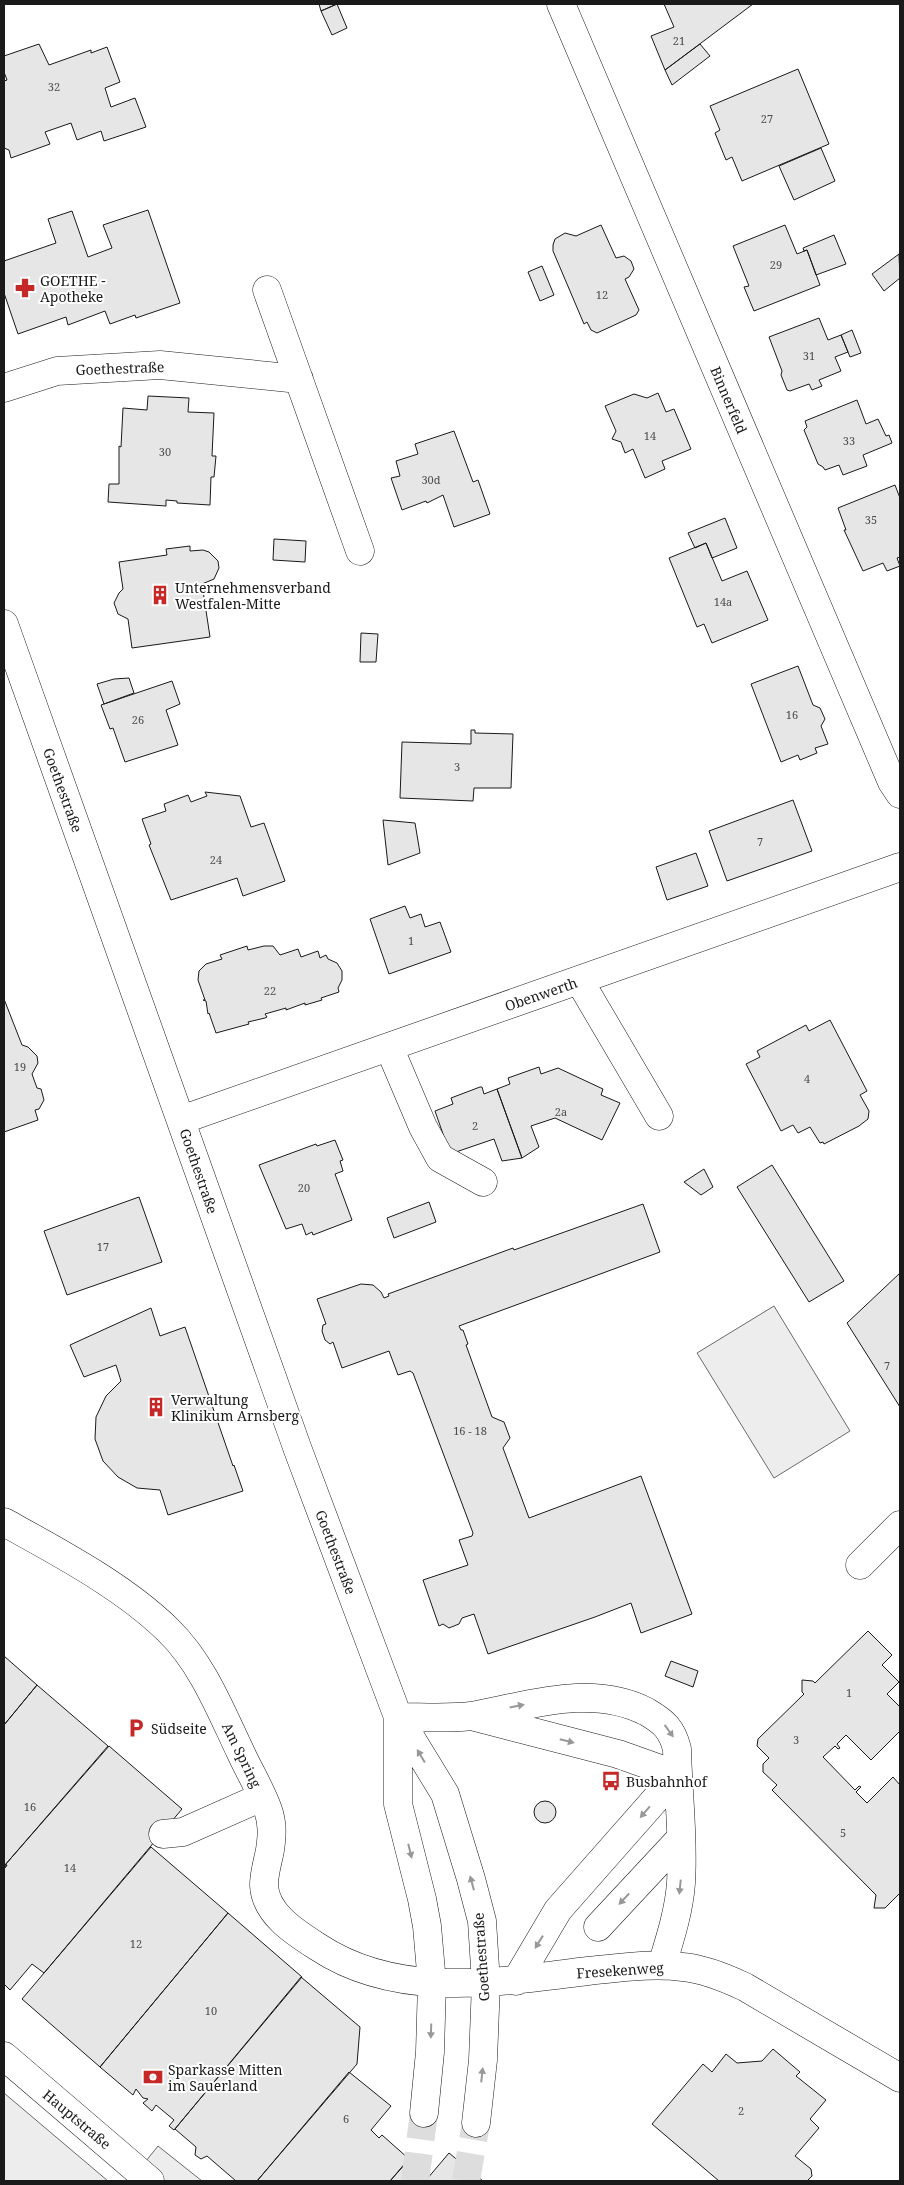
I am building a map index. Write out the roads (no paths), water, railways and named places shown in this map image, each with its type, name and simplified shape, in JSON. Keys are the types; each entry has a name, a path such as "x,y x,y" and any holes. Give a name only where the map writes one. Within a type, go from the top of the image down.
{"street":[{"name":"Binnerfeld","path":"561,4 892,782 900,794"},
{"path":"267,290 360,551"},
{"name":"Goethestraße","path":"4,388 57,371 160,365 299,379"},
{"name":"Goethestraße","path":"4,624 298,1450 398,1717 445,1794 482,1921 486,1982 483,2060 476,2123"},
{"name":"Obenwerth","path":"181,1120 900,867"},
{"path":"579,980 658,1116"},
{"path":"389,1047 424,1127 440,1158 483,1182"},
{"name":"Am Spring","path":"4,1522 103,1581 168,1630 191,1658 215,1698 268,1811 272,1832 264,1891 268,1902 278,1916 290,1928 316,1946 354,1967 390,1976 432,1982"},
{"path":"860,1565 900,1525"},
{"path":"398,1717 469,1716 529,1704 601,1698 638,1708 664,1724 674,1735 677,1749 681,1884 673,1927 662,1965"},
{"path":"469,1716 618,1754 678,1775"},
{"name":"Goethestraße","path":"398,1717 398,1804 427,1926 432,1982 430,2052 424,2113"},
{"path":"516,1981 558,1910 678,1775"},
{"path":"163,1834 183,1832 262,1797"},
{"path":"598,1927 681,1838"},
{"name":"Fresekenweg","path":"432,1982 516,1981 640,1965 685,1967 722,1976 900,2078"},
{"name":"Hauptstraße","path":"4,2056 150,2181"}],"tunnel":[{"path":"415,2181 424,2113"},
{"path":"466,2181 476,2123"}],"place":[{"name":"GOETHE - Apotheke","path":"25,288"},
{"name":"Unternehmensverband Westfalen-Mitte","path":"160,595"},
{"name":"Verwaltung Klinikum Arnsberg","path":"156,1407"},
{"name":"Südseite","path":"136,1728"},
{"name":"Busbahnhof","path":"611,1781"},
{"name":"Sparkasse Mitten im Sauerland","path":"153,2077"}]}
